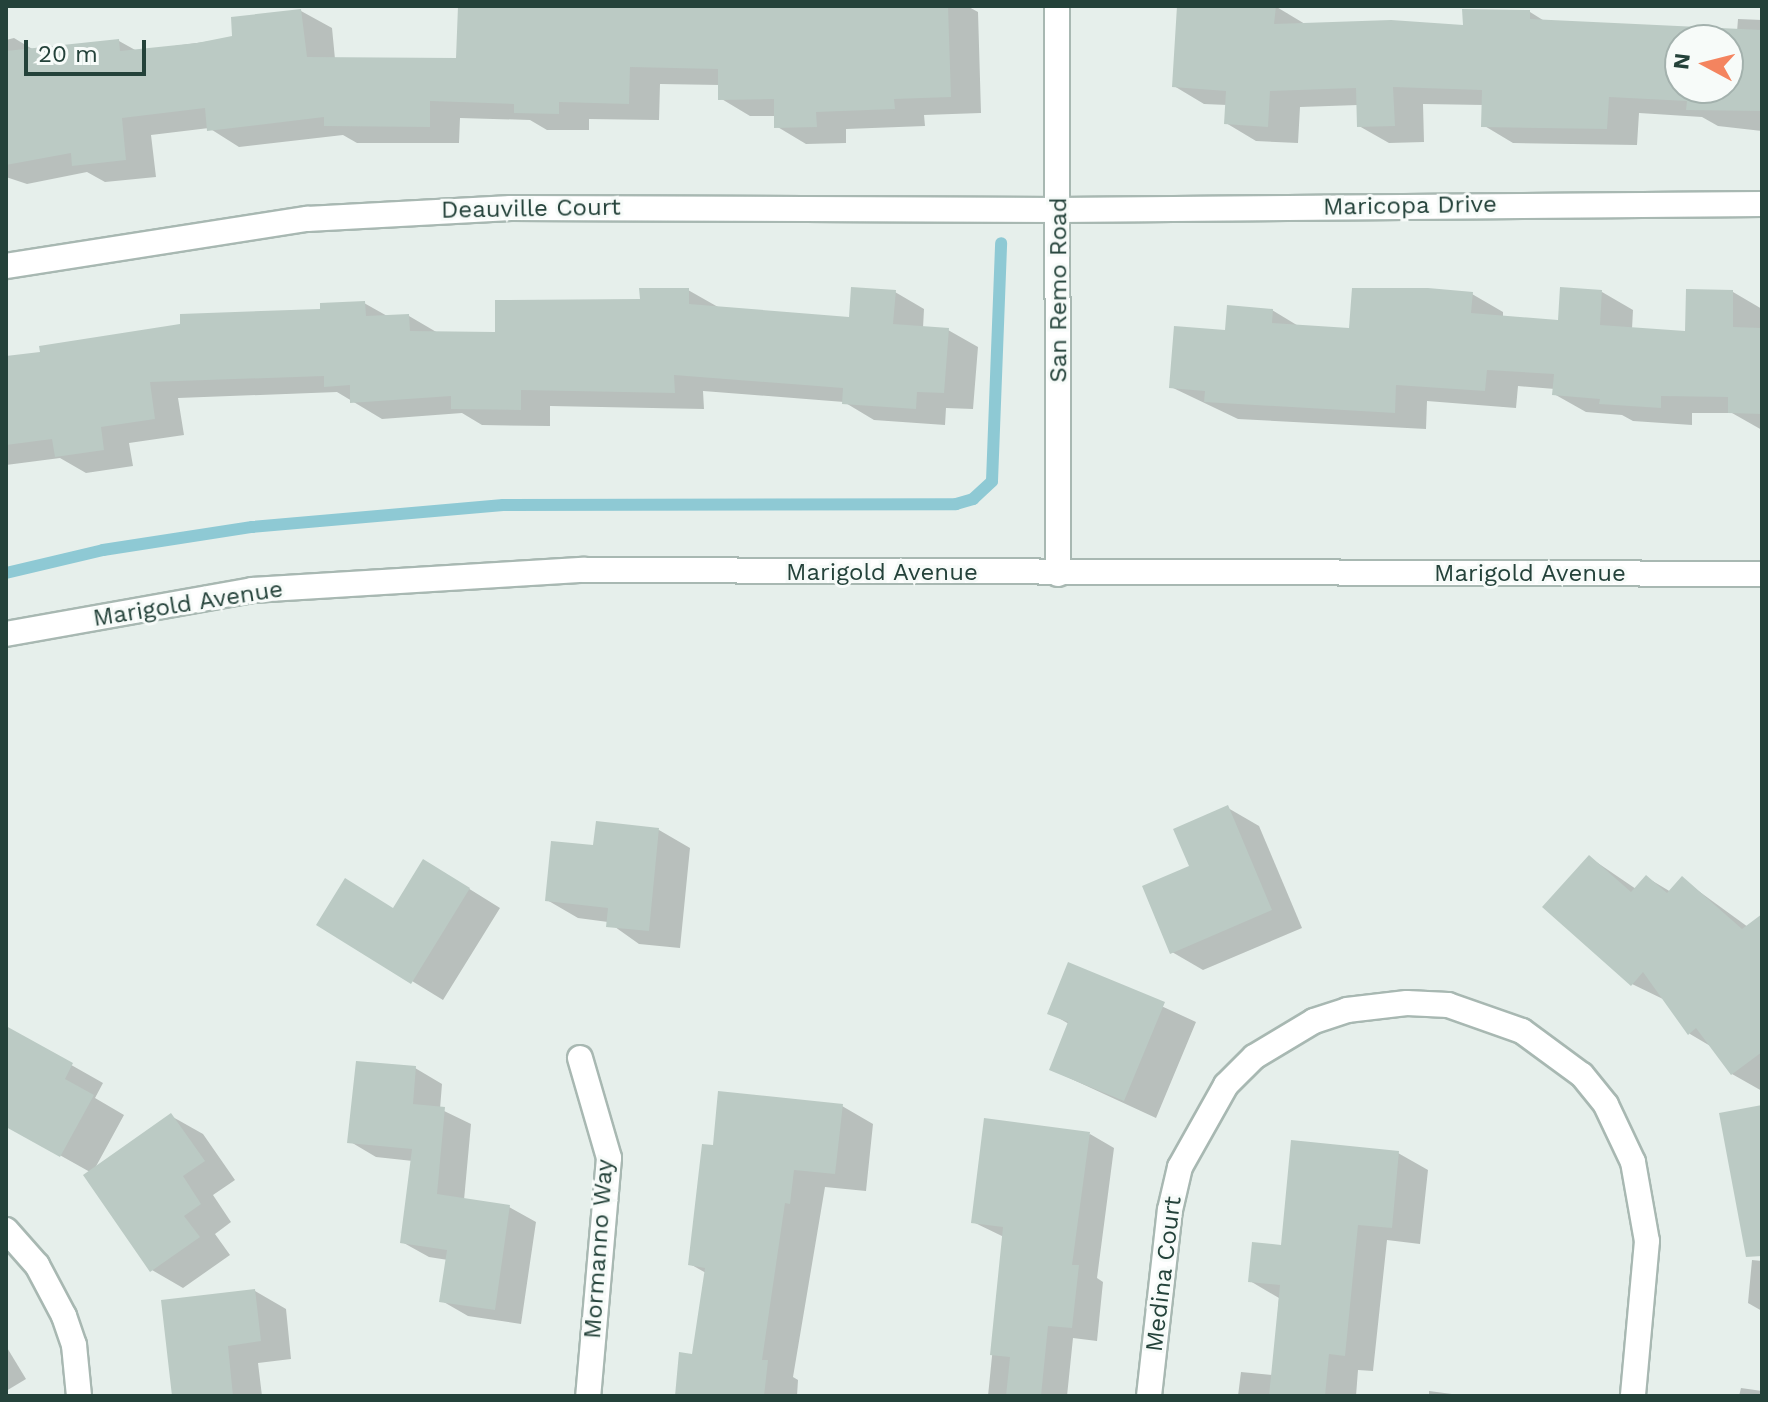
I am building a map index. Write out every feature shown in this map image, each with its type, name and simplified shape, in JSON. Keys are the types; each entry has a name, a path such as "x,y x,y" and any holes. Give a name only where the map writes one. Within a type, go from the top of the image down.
{"street":[{"name":"San Remo Road","path":"1057,6 1058,574"},
{"name":"Maricopa Drive","path":"1059,210 1762,204"},
{"name":"Deauville Court","path":"6,266 278,223 412,212 1059,210"},
{"name":"Marigold Avenue","path":"6,634 252,590 551,572 1762,574"},
{"name":"Medina Court","path":"1149,1396 1170,1210 1180,1167 1226,1085 1254,1057 1314,1021 1347,1010 1407,1003 1448,1005 1522,1031 1582,1075 1606,1105 1633,1162 1647,1241 1633,1396"},
{"name":"Mormanno Way","path":"580,1058 609,1158 588,1396"},
{"path":"6,1230 37,1265 64,1316 74,1345 79,1396"}],"building":[{"path":"458,6 948,6 951,97 894,99 895,109 816,112 817,127 774,128 774,99 718,100 718,69 630,67 629,104 559,102 559,114 514,113 514,104 430,101 430,127 324,126 324,117 207,131 205,108 122,118 126,160 72,166 71,153 6,165 6,51 119,39 120,51 197,43 232,36 231,17 301,9 307,57 456,58"},
{"path":"1177,6 1276,6 1274,24 1391,20 1463,25 1462,9 1530,10 1530,19 1664,25 1664,100 1609,97 1607,129 1481,127 1482,90 1393,87 1395,126 1357,127 1356,88 1270,91 1268,127 1224,124 1226,91 1172,87"},
{"path":"1744,29 1762,30 1762,111 1686,110 1687,104 1744,104"},
{"path":"851,287 896,290 893,324 949,328 944,393 917,392 916,409 842,404 843,388 674,375 675,393 521,390 521,410 451,409 451,396 350,403 350,385 324,387 324,376 150,382 155,419 101,427 104,450 55,457 52,439 6,445 6,356 40,352 39,346 180,324 180,314 320,309 320,303 365,301 366,316 409,314 410,331 495,332 495,300 640,299 639,288 689,288 689,304 849,317"},
{"path":"1560,287 1602,290 1600,325 1685,331 1686,289 1733,290 1733,327 1762,328 1762,414 1728,413 1728,397 1661,396 1661,408 1599,404 1600,399 1552,395 1554,374 1487,370 1485,391 1396,385 1395,413 1204,402 1205,391 1169,388 1174,326 1225,330 1227,305 1273,309 1272,323 1349,328 1352,288 1428,288 1473,292 1471,313 1558,320"},
{"path":"1228,805 1272,910 1170,954 1142,886 1189,866 1173,829"},
{"path":"596,821 659,828 649,931 606,927 608,908 545,901 551,841 593,845"},
{"path":"1589,855 1631,892 1646,875 1667,893 1682,876 1742,929 1762,914 1762,1052 1731,1075 1696,1028 1688,1035 1643,972 1631,986 1542,907"},
{"path":"423,859 470,888 411,984 316,925 345,878 393,908"},
{"path":"1068,962 1165,1002 1124,1101 1049,1070 1068,1022 1047,1014"},
{"path":"6,1026 73,1063 65,1079 94,1095 60,1157 6,1127"},
{"path":"356,1061 416,1066 413,1104 445,1107 437,1194 510,1205 495,1310 439,1302 447,1250 400,1243 412,1149 347,1143"},
{"path":"718,1091 843,1104 835,1174 794,1170 790,1204 785,1203 762,1360 768,1360 764,1396 675,1396 679,1352 692,1354 705,1268 688,1265 702,1144 713,1145"},
{"path":"1762,1105 1762,1256 1746,1257 1719,1113"},
{"path":"171,1113 205,1161 183,1176 201,1204 184,1216 200,1237 150,1272 83,1175"},
{"path":"984,1118 1090,1132 1072,1265 1079,1265 1072,1328 1048,1326 1041,1396 1006,1396 1010,1357 990,1355 1003,1227 971,1223"},
{"path":"1291,1140 1399,1151 1392,1228 1358,1225 1345,1356 1329,1354 1325,1396 1269,1396 1280,1285 1248,1282 1252,1242 1281,1245"},
{"path":"255,1289 261,1341 228,1346 233,1396 172,1396 161,1300"}],"waterway":[{"path":"6,573 103,550 252,527 503,505 956,504 973,499 992,481 1001,243"}]}
